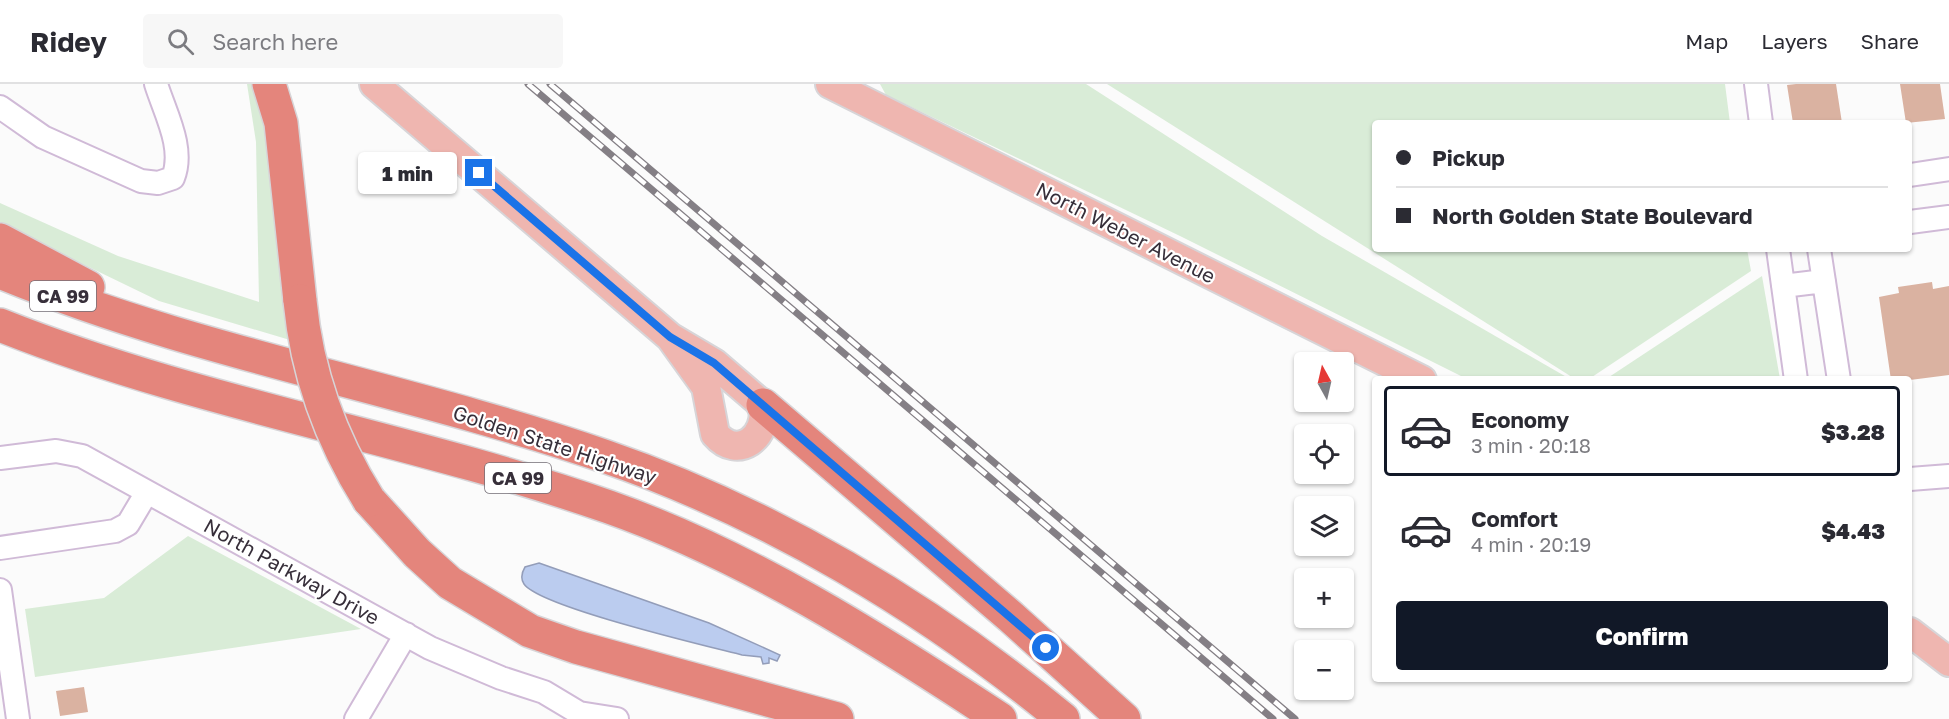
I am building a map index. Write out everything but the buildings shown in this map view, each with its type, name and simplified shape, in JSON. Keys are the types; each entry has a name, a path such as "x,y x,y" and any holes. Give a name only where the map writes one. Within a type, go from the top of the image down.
{"highway":[{"path":"269,84 282,123 300,301 308,355 320,402 338,445 369,500 417,553 450,583 530,631 576,647 837,719"},
{"path":"282,123 290,84"},
{"path":"0,240 94,290 126,318"},
{"name":"Golden State Highway","path":"0,272 126,318 248,356 502,424 605,456 695,492 780,532 870,582 947,631 1063,719"},
{"name":"CA 99","path":"0,325 178,386 540,484 621,512 680,536 772,581 928,672 1000,719"},
{"path":"762,405 1011,617 1124,719"}],"main road":[{"path":"374,84 670,337 714,363 762,405 764,422 755,439 737,445 719,438 712,428 711,402 706,387 670,337"},
{"name":"North Weber Avenue","path":"834,85 1414,376"},
{"path":"1912,634 1949,662"}],"street":[{"path":"0,107 43,137 141,181 158,183 173,178 179,164 177,150 156,84"},
{"path":"1756,84 1761,120"},
{"path":"1912,175 1949,169"},
{"path":"1912,222 1949,218"},
{"path":"1778,252 1795,376"},
{"path":"1820,252 1838,376"},
{"path":"1783,286 1824,281"},
{"name":"North Parkway Drive","path":"0,458 40,452 69,452 466,664 544,692 579,713 617,719"},
{"path":"1912,479 1949,476"},
{"path":"0,548 115,531 128,524 147,492"},
{"path":"0,590 7,685 18,719"},
{"path":"356,719 406,634"}],"green space":[{"path":"247,84 252,84 267,132 290,340 159,301 0,224 0,203 118,256 259,302 256,142"},
{"path":"880,84 1086,84 1322,236 1565,376 1461,376 1180,236 886,95"},
{"path":"1107,84 1725,84 1730,120 1372,120 1372,251"},
{"path":"1374,252 1748,252 1751,271 1594,376 1570,376"},
{"path":"1762,276 1779,376 1611,376"},
{"path":"188,536 361,629 35,677 25,609 104,598"}],"water":[{"path":"539,563 709,623 780,655 777,661 769,658 769,663 763,664 761,657 742,655 662,635 560,604 524,584 522,575 525,567"}],"railway":[{"path":"528,84 1273,719"},
{"path":"550,84 1295,719"}],"route":[{"path":"479,173 670,337 714,363 1046,648"}]}
